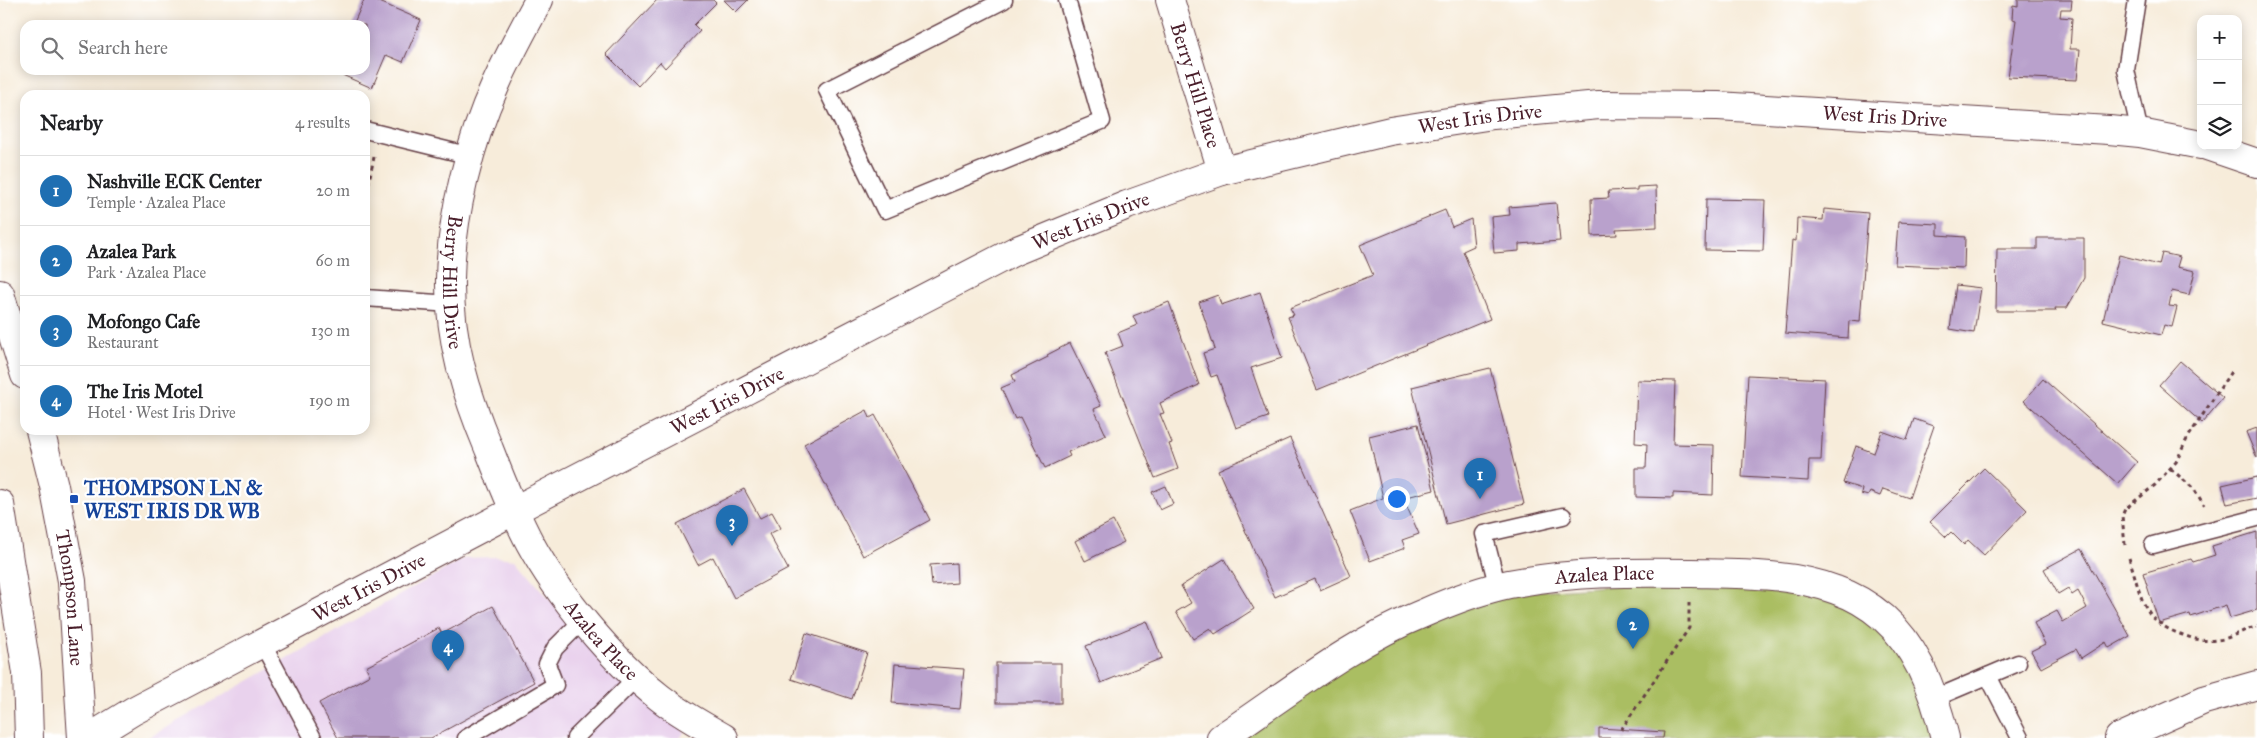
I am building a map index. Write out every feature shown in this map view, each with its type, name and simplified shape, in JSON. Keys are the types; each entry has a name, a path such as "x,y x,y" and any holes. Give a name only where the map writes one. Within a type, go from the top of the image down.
{"street":[{"name":"Berry Hill Drive","path":"515,510 463,381 452,326 450,280 452,252 471,156 496,84 539,0"},
{"name":"Berry Hill Place","path":"1170,0 1222,171"},
{"name":"West Iris Drive","path":"89,738 133,711 262,643 1015,251 1127,205 1222,171 1390,131 1493,115 1599,105 1758,108 2140,133 2197,144"},
{"path":"2219,150 2257,163"},
{"path":"0,294 20,359"},
{"name":"Thompson Lane","path":"41,435 54,486 72,581 82,738"},
{"path":"0,504 27,673 29,738"},
{"name":"Azalea Place","path":"515,510 530,544 583,620 637,678 660,698 724,738"},
{"name":"Azalea Place","path":"1221,738 1378,636 1423,613 1498,588 1558,576 1614,572 1764,575 1835,589 1870,607 1897,631 1914,655 1933,699 1946,738"},
{"path":"2119,738 2204,700 2257,684"}],"lane":[{"path":"1004,0 827,90 885,210 1102,121 1067,0"},
{"path":"2137,0 2126,70 2140,133"},
{"path":"372,132 471,156"},
{"path":"370,298 451,304"},
{"path":"1498,588 1484,534 1563,516"},
{"path":"2153,544 2257,518"},
{"path":"466,738 555,684 547,664 554,648 583,620"},
{"path":"262,643 313,738"},
{"path":"1933,699 2018,663"},
{"path":"1988,676 2020,738"},
{"path":"576,738 637,678"}],"path":[{"path":"370,151 372,132"},
{"path":"2171,469 2194,489 2220,527"},
{"path":"1621,730 1689,628 1689,601"}],"shaded area":[{"path":"496,557 515,559 568,621 685,732 680,738 148,738 465,558"}],"green space":[{"path":"1764,575 1884,618 1946,738 1221,738 1468,596"}],"building":[{"path":"364,0 375,0 421,20 403,62 386,55 372,88 342,75 370,75 370,20 355,20"},
{"path":"657,0 713,0 716,3 694,25 700,31 665,68 660,62 638,86 606,54"},
{"path":"724,0 748,0 736,12"},
{"path":"2018,0 2072,0 2071,9 2061,9 2060,17 2072,18 2070,49 2080,49 2077,80 2008,77 2016,20 2012,19 2013,5 2018,6"},
{"path":"1656,186 1657,227 1616,229 1617,235 1592,236 1591,199 1609,198 1608,191 1637,190 1637,187"},
{"path":"1706,199 1765,200 1763,251 1705,250"},
{"path":"1556,203 1560,241 1519,244 1519,251 1494,253 1491,217 1510,215 1509,207"},
{"path":"1824,209 1868,213 1860,322 1849,321 1848,338 1785,333 1792,240 1796,241 1797,218 1823,220"},
{"path":"1445,210 1452,227 1471,219 1474,246 1463,251 1490,319 1317,390 1288,317 1294,315 1290,308 1373,275 1360,245"},
{"path":"1898,222 1938,224 1938,235 1965,237 1964,268 1895,265"},
{"path":"2037,238 2084,238 2084,278 2067,308 2055,308 2056,311 1996,311 1997,249 2037,249"},
{"path":"2162,253 2180,257 2177,267 2195,271 2189,295 2172,291 2169,306 2177,307 2172,327 2164,325 2161,335 2103,321 2119,255 2159,265"},
{"path":"1956,285 1981,288 1974,333 1950,329"},
{"path":"1260,292 1282,358 1251,368 1268,417 1236,428 1217,375 1211,377 1203,353 1215,349 1199,302 1218,295 1221,305"},
{"path":"1169,302 1199,385 1160,403 1164,413 1160,414 1172,443 1169,444 1178,469 1155,478 1105,353 1123,346 1118,333 1137,325 1133,316"},
{"path":"1070,343 1101,406 1094,409 1106,435 1068,452 1070,456 1045,468 1020,417 1015,419 1001,388 1015,382 1012,375 1048,357 1047,355"},
{"path":"2180,361 2223,398 2202,423 2159,385"},
{"path":"1490,368 1524,504 1446,524 1412,387"},
{"path":"1748,375 1825,379 1821,460 1809,460 1808,481 1742,477"},
{"path":"2043,379 2137,462 2118,484 2024,401"},
{"path":"1637,380 1675,381 1673,444 1714,445 1713,495 1673,493 1673,498 1636,497 1636,468 1646,468 1647,444 1635,443"},
{"path":"867,410 870,418 875,415 930,520 863,556 804,444"},
{"path":"1914,419 1934,426 1909,498 1883,489 1880,496 1870,492 1868,496 1861,494 1862,489 1843,483 1856,446 1874,453 1882,431 1907,440"},
{"path":"1418,424 1434,490 1403,498 1419,534 1402,540 1405,548 1370,561 1350,511 1383,498 1369,436"},
{"path":"2257,428 2257,458 2246,432"},
{"path":"1290,438 1351,576 1320,590 1315,579 1275,597 1218,470"},
{"path":"1984,468 2027,510 1984,555 1968,540 1964,545 1951,532 1946,537 1930,522"},
{"path":"2257,477 2257,498 2227,504 2222,485"},
{"path":"1166,486 1173,504 1160,510 1152,492"},
{"path":"744,489 760,518 772,512 781,528 769,534 788,569 734,598 713,557 698,565 677,524"},
{"path":"1113,521 1124,542 1085,561 1075,541"},
{"path":"2257,532 2257,610 2230,618 2226,605 2191,617 2190,614 2159,623 2143,573 2191,559 2193,562 2215,555 2212,546"},
{"path":"2081,549 2130,636 2109,648 2106,642 2081,658 2076,649 2041,668 2031,651 2045,644 2034,623 2057,611 2063,622 2087,608 2078,591 2072,595 2068,588 2058,594 2044,569"},
{"path":"1224,559 1254,609 1215,634 1210,628 1193,639 1176,612 1191,603 1181,586"},
{"path":"956,563 957,583 932,585 930,565"},
{"path":"493,606 534,682 431,738 338,738 319,703 370,675 366,667 439,628 442,634"},
{"path":"1147,621 1162,658 1101,683 1086,646"},
{"path":"806,633 867,653 852,699 791,679"},
{"path":"996,663 1061,663 1061,703 996,703"},
{"path":"895,664 964,669 960,709 892,703"},
{"path":"1599,728 1664,732 1663,738 1599,738"}],"place":[{"name":"THOMPSON LN & WEST IRIS DR WB","path":"74,499"},
{"name":"Nashville ECK Center","path":"1480,499"},
{"name":"Mofongo Cafe","path":"732,546"},
{"name":"Azalea Park","path":"1633,649"},
{"name":"The Iris Motel","path":"448,671"}]}
